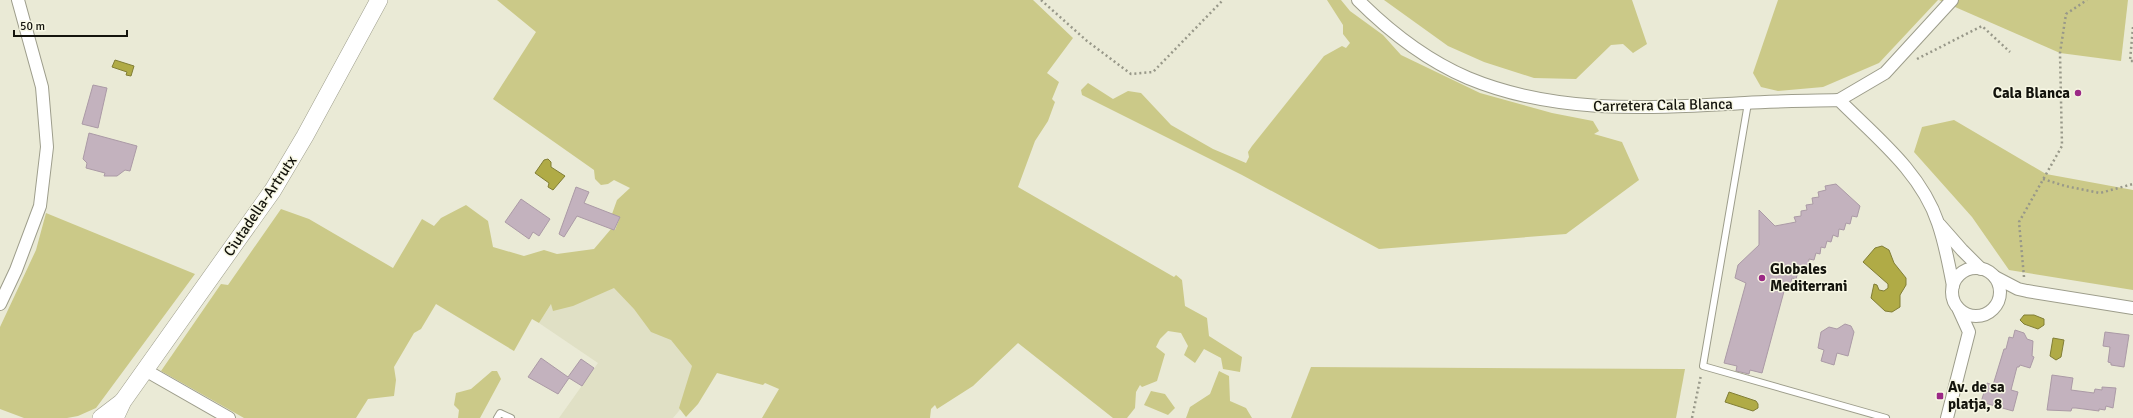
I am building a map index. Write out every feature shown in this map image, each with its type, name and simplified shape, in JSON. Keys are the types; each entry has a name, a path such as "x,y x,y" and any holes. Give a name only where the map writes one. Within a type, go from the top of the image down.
{"main road":[{"name":"Ciutadella-Artrutx","path":"124,401 273,190 305,136 379,0"},
{"path":"101,418 124,401"},
{"path":"115,418 124,401"}],"street":[{"path":"0,304 16,270 40,206 48,147 42,87 18,0"},
{"name":"Carretera Cala Blanca","path":"1358,0 1381,22 1410,45 1467,77 1497,89 1537,99 1573,105 1638,108 1839,100"},
{"path":"1952,0 1885,72 1839,100 1885,144 1916,180 1938,223 1981,269 2018,289 2133,308"},
{"path":"1938,223 1952,286 1952,296 1969,332 1947,418"},
{"path":"1952,286 1959,274 1966,270 1981,269"},
{"path":"1959,310 1974,316 1989,312 1998,300 2000,292 1995,277"},
{"path":"145,370 229,418"}],"lane":[{"path":"1748,103 1703,366 1886,418"},
{"path":"497,418 500,413 511,418"}],"path":[{"path":"1041,0 1087,41 1131,74 1153,72 1223,0"},
{"path":"2024,278 2019,222 2062,146 2060,53 2066,14 2087,0"},
{"path":"1914,60 1982,26 2010,52"},
{"path":"2133,27 2130,61 2133,61"},
{"path":"2044,179 2064,186 2100,192 2133,184"},
{"path":"1692,418 1703,366"}],"shaded area":[{"path":"497,0 1033,0 1073,38 1047,73 1059,82 1052,99 1055,102 1048,121 1035,141 1018,187 1174,277 1176,275 1182,280 1185,306 1207,318 1209,336 1242,357 1240,372 1223,369 1221,358 1204,349 1195,363 1184,355 1188,346 1181,333 1168,331 1160,339 1156,347 1165,354 1157,381 1142,387 1140,385 1136,392 1135,408 1127,418 1113,418 1018,343 973,386 937,409 935,405 931,409 930,418 762,418 779,389 765,383 763,385 717,373 698,404 686,417 679,408 692,366 671,340 651,332 634,309 614,288 573,306 553,311 551,304 539,323 532,319 514,351 436,304 421,329 414,333 394,367 396,380 394,396 368,399 356,418 244,418 161,371 221,284 228,285 281,209 309,219 393,268 422,219 434,226 441,218 466,205 488,221 493,247 524,256 544,250 557,254 594,249 611,229 615,230 620,217 612,214 617,200 630,188 614,180 608,184 601,185 595,179 594,170 493,99 536,32"},
{"path":"1327,0 1341,0 1350,11 1383,35 1401,55 1480,93 1552,113 1593,121 1599,131 1594,134 1622,142 1639,180 1566,234 1379,249 1242,175 1082,95 1081,90 1088,83 1113,99 1128,91 1141,93 1171,125 1213,149 1246,163 1249,157 1248,152 1252,146 1324,56 1342,46 1346,48 1350,43 1343,34 1343,25"},
{"path":"1384,0 1632,0 1647,44 1633,53 1623,44 1611,45 1576,79 1534,78 1484,62 1448,46"},
{"path":"1778,0 1938,0 1879,63 1823,87 1778,91 1761,87 1753,73"},
{"path":"1939,0 2128,0 2121,61 2060,53"},
{"path":"115,60 134,66 131,76 126,75 127,72 112,67"},
{"path":"1954,120 2046,174 2133,190 2133,290 2009,270 1972,217 1914,152 1922,127"},
{"path":"548,159 551,162 551,167 565,176 553,190 548,187 549,183 535,173 544,160"},
{"path":"46,213 195,274 96,408 78,416 67,418 24,418 0,409 0,327 36,250"},
{"path":"1882,246 1889,250 1894,263 1906,278 1906,285 1900,295 1900,307 1892,312 1885,311 1871,298 1874,284 1877,285 1879,290 1884,291 1888,288 1888,284 1863,262 1875,248"},
{"path":"607,266 711,362 699,387 673,418 559,418 598,363 539,323 555,298"},
{"path":"2024,315 2034,315 2044,319 2044,325 2038,329 2024,324 2020,320"},
{"path":"2053,338 2064,340 2061,357 2056,360 2050,356"},
{"path":"1311,367 1685,369 1676,418 1291,418"},
{"path":"492,371 497,371 501,379 480,418 458,418 459,410 454,405 456,393 471,389"},
{"path":"1219,371 1229,376 1230,401 1246,408 1252,418 1186,418 1190,407 1210,394"},
{"path":"1151,391 1165,394 1175,408 1168,415 1144,405"},
{"path":"1729,392 1756,401 1758,408 1753,411 1725,402"}],"building":[{"path":"93,85 107,88 98,128 82,124"},
{"path":"89,133 137,146 130,171 125,170 117,176 104,176 105,173 86,168 87,163 83,159"},
{"name":"Globales Mediterrani","path":"1836,184 1860,206 1857,217 1852,216 1850,224 1846,223 1844,230 1839,229 1838,237 1833,235 1831,242 1827,241 1825,248 1821,247 1820,254 1816,253 1814,260 1809,259 1808,266 1804,265 1802,273 1798,272 1796,279 1792,278 1790,285 1786,284 1762,373 1750,370 1749,374 1736,371 1737,366 1724,363 1746,283 1735,278 1738,265 1759,245 1759,210 1775,226 1796,222 1794,217 1801,216 1801,211 1807,210 1806,205 1813,204 1812,198 1819,197 1818,192 1826,190 1825,186"},
{"path":"576,187 589,192 584,203 620,217 614,230 577,216 564,237 559,234"},
{"path":"521,199 550,219 539,236 533,232 529,239 505,222"},
{"path":"1845,324 1851,326 1854,332 1848,356 1837,353 1834,365 1821,361 1824,350 1818,348 1821,332 1829,327 1837,329"},
{"path":"2015,330 2024,333 2027,339 2033,341 2032,356 2034,357 2030,368 2020,365 2017,367 2011,390 2018,392 2013,411 1981,402 1987,383 1993,385 2004,349 2006,349 2009,337 2013,338"},
{"path":"2105,332 2129,335 2124,367 2111,365 2111,363 2108,362 2110,347 2103,346"},
{"path":"541,358 568,377 581,359 594,368 582,386 569,378 558,394 528,377"},
{"path":"2052,375 2073,378 2071,390 2094,393 2095,389 2102,390 2102,387 2116,388 2113,408 2106,406 2105,410 2099,409 2099,411 2076,408 2072,408 2071,411 2047,410"}],"place":[{"name":"Cala Blanca","path":"2078,93"},
{"name":"Globales Mediterrani","path":"1762,278"},
{"name":"Av. de sa platja, 8","path":"1940,396"}]}
